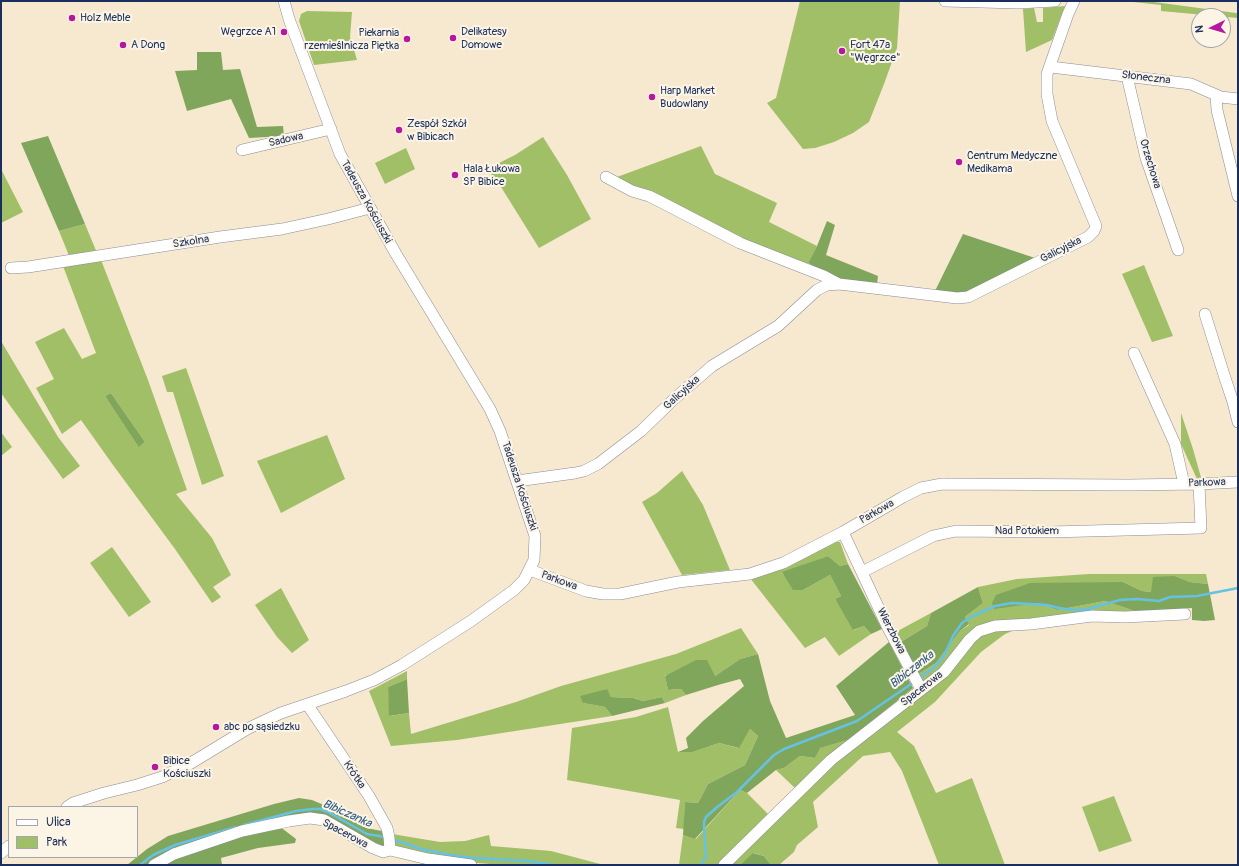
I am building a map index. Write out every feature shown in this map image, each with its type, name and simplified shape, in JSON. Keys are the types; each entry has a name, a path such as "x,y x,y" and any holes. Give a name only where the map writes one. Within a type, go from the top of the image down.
{"street":[{"name":"Tadeusza Kościuszki","path":"69,806 104,793 162,777 191,763 247,729 281,713 374,680 402,665 514,590 524,580 534,560 535,536 500,431 490,409 451,346 340,154 289,19 284,1"},
{"path":"945,1 1018,3 1054,1"},
{"name":"Galicyjska","path":"517,481 575,473 584,471 598,464 641,431 674,399 712,366 778,326 817,290 827,286 839,284 957,298 968,297 1082,240 1094,231 1096,226 1052,121 1047,94 1047,74 1051,67 1068,14 1074,1"},
{"name":"Słoneczna","path":"1051,67 1191,84 1221,97 1238,100"},
{"name":"Orzechowa","path":"1128,76 1146,158 1178,250"},
{"path":"1216,95 1217,110 1238,196"},
{"name":"Sadowa","path":"242,150 331,129"},
{"name":"Galicyjska","path":"606,177 632,191 655,199 740,243 824,276 839,284"},
{"name":"Szkolna","path":"11,268 28,267 220,237 282,229 370,208"},
{"path":"1205,314 1238,422"},
{"path":"1134,354 1175,444 1184,484"},
{"name":"Parkowa","path":"530,570 586,591 603,594 620,594 678,582 750,574 783,563 843,532 921,488 942,484 1199,484 1238,482"},
{"name":"Nad Potokiem","path":"862,572 933,536 956,532 1051,532 1201,528 1199,484"},
{"path":"843,532 862,572"},
{"name":"Wierzbowa","path":"862,572 888,628 920,687"},
{"name":"Spacerowa","path":"724,865 831,760 920,687 944,672 970,639 979,631 1006,624 1031,624 1092,616 1125,617 1185,614"},
{"name":"Krótka","path":"307,704 369,796 387,828 390,843"},
{"name":"Spacerowa","path":"154,865 174,854 242,831 289,820 310,818 324,820 373,848 383,852 390,843 428,859 471,865"}],"green space":[{"path":"800,1 900,1 897,48 869,122 853,133 834,142 815,148 803,149 767,103 776,98"},
{"path":"1124,1 1147,1 1199,8 1191,8 1191,14 1161,11 1161,5"},
{"path":"1065,6 1052,40 1026,52 1023,9 1034,8 1037,22 1043,22 1043,8"},
{"path":"307,11 352,12 350,37 357,60 314,65 299,21 301,14"},
{"path":"1231,12 1238,14 1238,18 1231,17"},
{"path":"197,52 221,52 223,70 240,69 257,127 283,126 284,136 249,138 231,99 187,111 175,71 197,70"},
{"path":"48,136 85,224 59,231 21,143"},
{"path":"543,137 567,175 591,219 539,248 501,187 487,169 515,155"},
{"path":"701,146 715,174 777,203 769,222 817,246 807,265 760,247 634,188 617,177"},
{"path":"406,148 415,169 385,184 375,163"},
{"path":"1,169 23,212 1,223"},
{"path":"827,221 835,225 826,255 878,276 877,284 838,280 808,263"},
{"path":"85,224 97,253 70,258 59,231"},
{"path":"963,234 1038,259 968,294 934,293"},
{"path":"101,260 148,380 187,490 176,494 212,538 231,575 213,587 221,597 212,603 175,549 81,420 62,434 36,388 54,379 35,342 64,328 82,359 96,353 63,266","holes":["111,393 145,442 140,446 105,396"]},
{"path":"1144,265 1173,336 1152,342 1122,274"},
{"path":"1,341 58,437 80,466 63,479 1,393"},
{"path":"186,368 224,476 202,485 173,392 167,392 162,376"},
{"path":"111,393 145,442 139,447 105,396"},
{"path":"1181,413 1202,481 1197,479 1181,444"},
{"path":"1,432 12,447 1,456"},
{"path":"327,435 345,479 281,513 257,461"},
{"path":"682,471 703,505 730,570 682,575 642,502 657,493"},
{"path":"832,541 840,542 848,564 840,566 828,556 782,573 803,590 830,575 841,596 835,599 854,630 864,626 871,634 839,656 825,637 805,648 750,578"},
{"path":"112,547 151,602 129,617 90,563"},
{"path":"828,556 840,566 848,564 882,629 871,634 864,626 853,630 835,599 841,596 830,575 803,590 793,590 782,572"},
{"path":"1089,574 1206,574 1208,584 1190,582 1175,576 1151,592 1142,591 1123,582 994,608 1038,603 1057,610 1105,601 1138,612 988,623 929,681 922,683 917,675 936,663 960,631 969,625 965,617 983,603 978,587 1017,579"},
{"path":"1175,576 1190,582 1208,584 1215,620 1192,620 1192,608 1138,612 1105,601 1057,610 1038,603 994,609 992,603 996,595 1030,583 1123,582 1142,591 1151,592 1153,577"},
{"path":"978,587 983,603 965,617 969,624 960,631 936,663 917,675 899,643 927,626 931,613"},
{"path":"281,588 309,640 292,653 277,637 255,605"},
{"path":"931,613 927,626 899,643 894,633"},
{"path":"741,628 758,654 740,659 715,676 665,675 668,690 681,689 686,695 665,703 662,697 643,701 633,698 611,697 606,689 583,703 605,707 612,716 457,740 391,746 369,691 407,671 407,679 388,687 390,716 409,713 411,734 516,702 561,686 676,654"},
{"path":"1017,629 1005,634 981,652 935,702 897,732 914,746 936,793 972,778 1005,865 939,865 902,771 890,752 863,756 813,802 818,827 797,845 794,852 779,865 771,865 764,856 754,853 740,865 729,865 831,765 981,633"},
{"path":"889,642 913,688 848,740 820,748 815,758 800,756 784,768 776,770 747,793 740,790 695,839 683,835 685,802 698,803 708,784 745,765 758,736 750,729 739,748 719,743 693,752 678,752 688,748 686,738 703,721 744,686 740,679 686,695 681,689 668,690 665,676 696,660 707,660 715,676 740,659 758,654 770,701 786,738 855,715 836,686"},
{"path":"407,679 409,713 389,716 388,687"},
{"path":"607,689 611,697 633,698 643,701 662,697 665,703 612,716 605,707 583,703 580,696"},
{"path":"668,707 678,752 693,752 719,743 738,748 750,729 758,736 745,765 708,784 698,803 685,802 684,829 676,828 680,800 567,780 572,728 636,717"},
{"path":"848,740 795,788 776,770 784,768 800,756 815,758 819,748"},
{"path":"740,790 747,793 769,815 718,865 679,865 683,835 696,839"},
{"path":"1114,796 1132,841 1099,852 1082,807"},
{"path":"299,798 312,800 338,811 366,828 382,831 387,842 382,847 308,815 150,865 127,865 136,858 138,858 138,856 147,849 168,836 274,804"},
{"path":"279,826 296,839 295,843 258,848 221,858 222,865 161,865 177,855"},
{"path":"392,834 440,842 465,841 489,835 491,846 551,851 604,865 502,865 428,856 395,846"},
{"path":"753,853 764,856 771,865 740,865"}],"waterway":[{"name":"Bibiczanka","path":"918,679 936,666 945,654 953,636 962,623 971,617 995,606 1012,603 1047,605 1073,610 1088,609 1120,600 1137,599 1159,601 1170,597 1197,596 1238,588"},
{"name":"Bibiczanka","path":"701,865 706,855 704,827 706,817 737,792 774,755 784,749 857,721 914,682"},
{"name":"Bibiczanka","path":"244,825 296,811 320,809 367,834 385,837"},
{"name":"Bibiczanka","path":"140,865 153,855 175,845 236,827"},
{"name":"Bibiczanka","path":"392,839 421,849 451,855 473,858 528,861 554,865"}],"place":[{"name":"Holz Meble","path":"72,18"},
{"name":"Węgrzce A1","path":"284,32"},
{"name":"Delikatesy Domowe","path":"453,38"},
{"name":"Piekarnia rzemieślnicza Piętka","path":"407,39"},
{"name":"A Dong","path":"123,45"},
{"name":"Fort 47a \"Węgrzce\"","path":"842,51"},
{"name":"Harp Market Budowlany","path":"652,97"},
{"name":"Zespół Szkół w Bibicach","path":"399,130"},
{"name":"Centrum Medyczne Medikama","path":"959,162"},
{"name":"Hala Łukowa SP Bibice","path":"455,175"},
{"name":"abc po sąsiedzku","path":"216,727"},
{"name":"Bibice Kościuszki","path":"155,767"}]}
